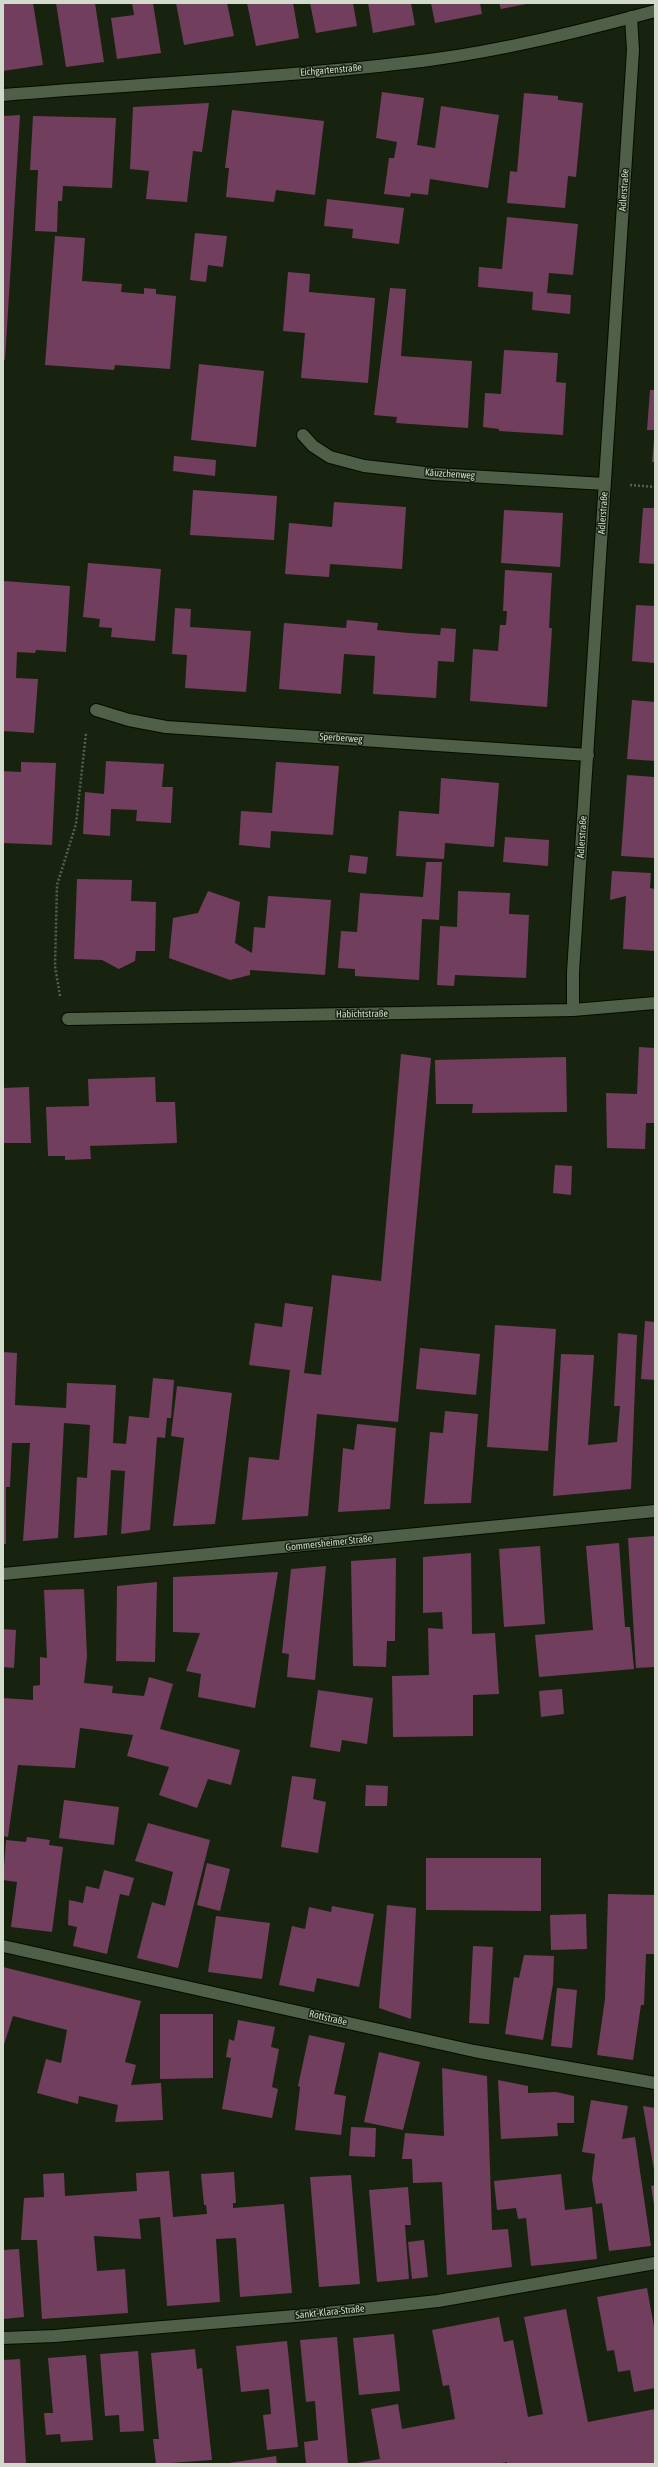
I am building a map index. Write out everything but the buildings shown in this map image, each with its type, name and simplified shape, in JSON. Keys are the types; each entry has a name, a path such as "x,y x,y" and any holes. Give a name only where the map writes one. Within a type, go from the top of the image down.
{"street":[{"name":"Eichgartenstraße","path":"3,95 273,75 430,60 499,48 655,11"},
{"name":"Adlerstraße","path":"573,1010 573,972 633,50 631,17"},
{"name":"Käuzchenweg","path":"303,435 313,446 330,457 364,466 434,474 605,484"},
{"name":"Sperberweg","path":"96,710 129,720 166,727 588,755"},
{"name":"Habichtstraße","path":"68,1019 573,1010 655,1003"},
{"name":"Gommersheimer Straße","path":"3,1574 655,1511"},
{"name":"Rottstraße","path":"3,1946 474,2051 655,2083"},
{"name":"Sankt-Klara-Straße","path":"3,2338 55,2336 284,2317 430,2301 655,2263"}],"path":[{"path":"68,1019 58,991 56,978 57,885 76,824 84,736 96,710"}]}
